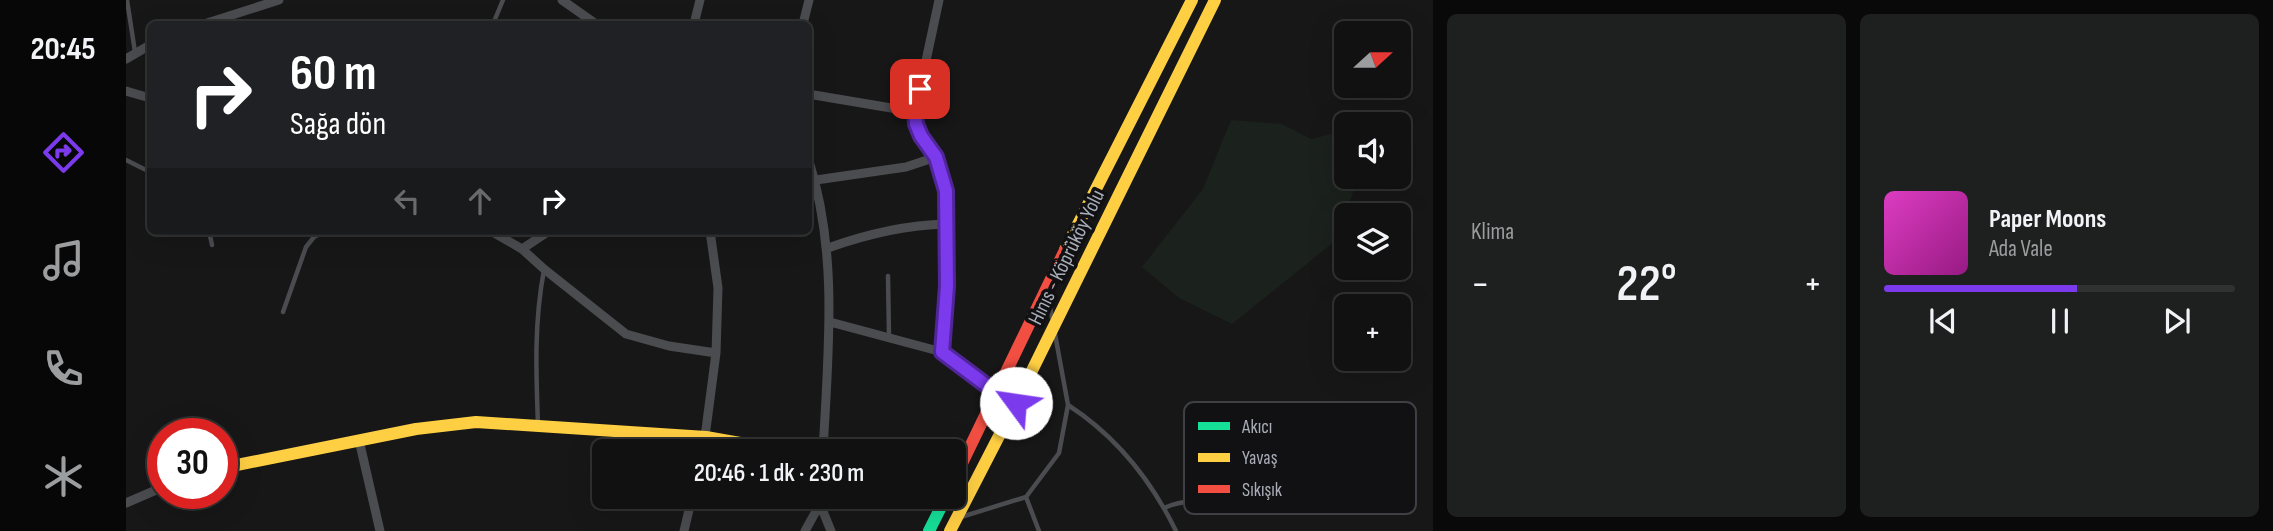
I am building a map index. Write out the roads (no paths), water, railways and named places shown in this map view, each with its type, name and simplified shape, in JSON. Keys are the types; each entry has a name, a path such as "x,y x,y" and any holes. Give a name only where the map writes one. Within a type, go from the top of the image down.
{"main road":[{"name":"Hınıs - Köprüköy Yolu","path":"966,453 994,391 1192,0"},
{"name":"Hınıs - Köprüköy Yolu","path":"950,531 1215,0"},
{"path":"238,465 416,429 476,422 717,439"},
{"path":"929,531 940,509"}],"street":[{"path":"211,21 251,4 279,0"},
{"path":"562,0 592,21"},
{"path":"695,21 700,0"},
{"path":"804,21 809,0"},
{"path":"939,0 915,112 916,124 936,157 946,191 947,286 942,352"},
{"path":"126,58 147,46"},
{"path":"126,91 147,97"},
{"path":"812,95 915,112"},
{"path":"816,180 905,167 936,157"},
{"path":"812,169 828,248 830,322 824,439"},
{"path":"828,248 890,230 920,224 946,224"},
{"path":"498,235 522,249 626,334 716,353"},
{"path":"522,249 543,235"},
{"path":"706,437 716,353 718,288 710,235"},
{"path":"830,322 942,352 994,391 1016,403"},
{"path":"359,440 380,531"},
{"path":"126,503 147,494"},
{"path":"684,531 689,509"},
{"path":"805,531 816,509"},
{"path":"824,509 831,531"}],"lane":[{"path":"127,0 135,52"},
{"path":"494,21 503,0"},
{"path":"126,160 147,170"},
{"path":"210,235 212,245"},
{"path":"283,312 306,247 318,235"},
{"path":"538,426 536,324 544,269"},
{"path":"888,276 889,337"},
{"path":"938,514 957,518 1026,497 1059,453 1068,405 1047,285"},
{"path":"1068,405 1093,422 1119,446 1144,478 1176,531"},
{"path":"1026,497 1038,531"},
{"path":"1164,508 1184,501"}]}
